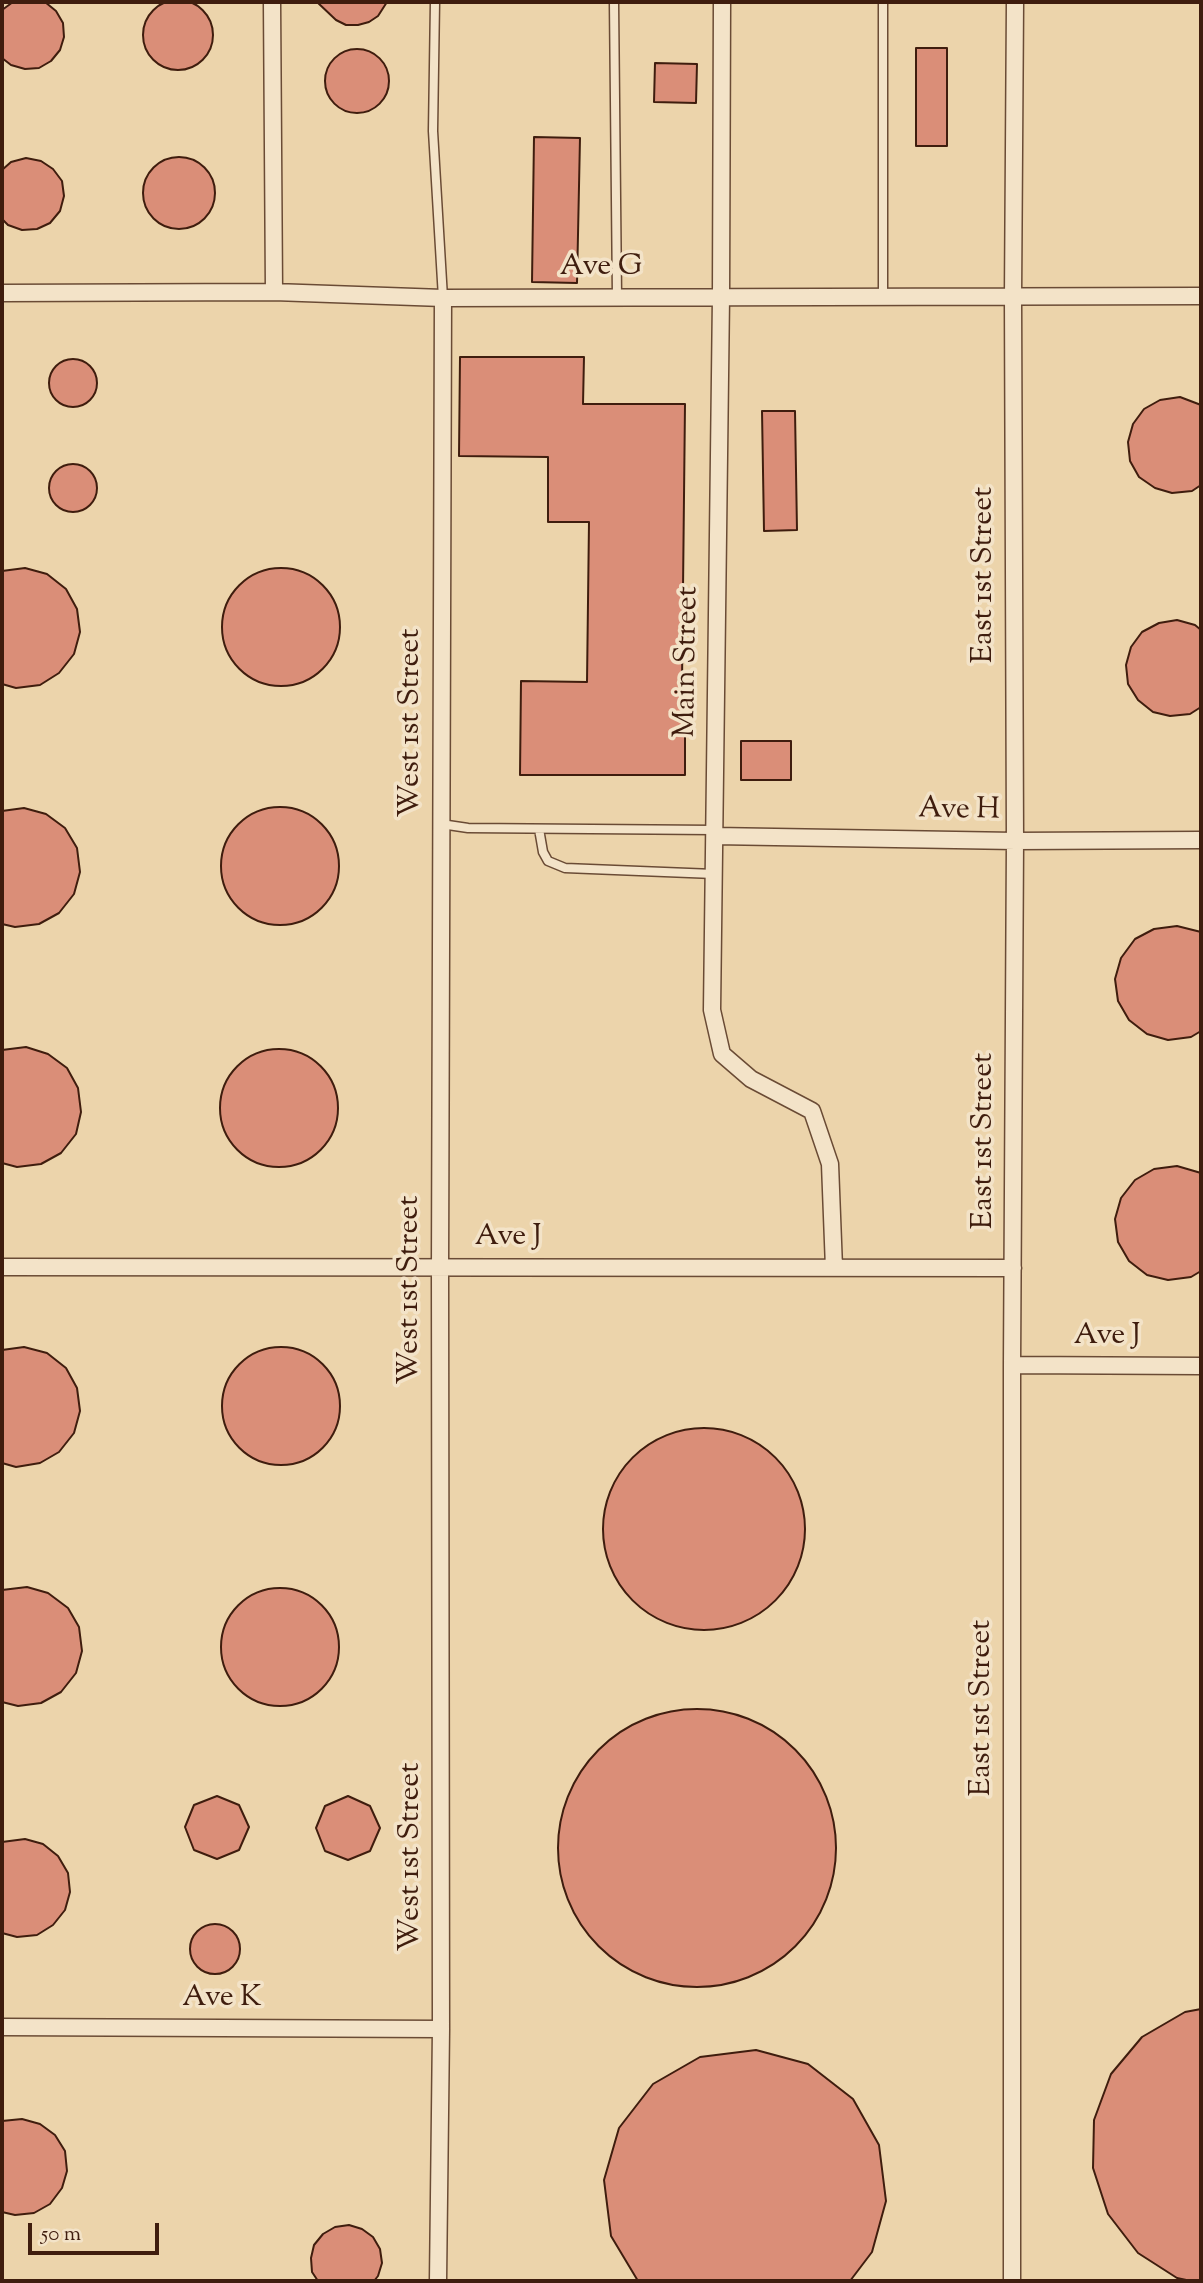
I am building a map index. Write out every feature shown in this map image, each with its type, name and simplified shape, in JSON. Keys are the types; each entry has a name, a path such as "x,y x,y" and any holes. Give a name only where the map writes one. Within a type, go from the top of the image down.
{"street":[{"path":"272,2 274,292"},
{"name":"Main Street","path":"722,2 712,1010 722,1054 751,1079 812,1111 830,1164 834,1268"},
{"name":"East 1st Street","path":"1012,2281 1015,2"},
{"name":"Ave G","path":"2,293 274,292 443,298 1201,296"},
{"name":"West 1st Street","path":"438,2281 442,2029 440,1267 443,298"},
{"name":"Ave H","path":"715,833 1015,841 1201,840"},
{"name":"Ave J","path":"2,1267 1013,1268"},
{"name":"Ave J","path":"1012,1365 1201,1366"},
{"name":"Ave K","path":"2,2027 442,2029"}],"lane":[{"path":"435,2 433,131 443,298"},
{"path":"614,2 617,297"},
{"path":"883,2 883,297"},
{"path":"441,824 468,828 715,833"},
{"path":"539,829 543,852 548,861 565,868 715,874"}],"building":[{"path":"185,0 198,6 207,15 211,21 211,49 203,60 192,68 171,70 153,60 145,49 143,28 153,10 164,2"},
{"path":"13,2 45,2 56,11 63,23 64,37 60,50 51,61 39,68 25,69 11,65 2,58 2,10"},
{"path":"317,2 387,2 378,16 369,22 346,25 336,20"},
{"path":"916,48 947,48 947,146 916,146"},
{"path":"351,49 363,49 380,58 387,69 387,93 380,104 363,113 351,113 339,108 330,99 325,87 325,75 330,63 339,54"},
{"path":"655,63 697,64 696,103 654,102"},
{"path":"534,137 580,138 577,283 532,282"},
{"path":"179,157 199,163 209,173 215,193 209,213 199,223 179,229 159,223 149,213 143,193 149,173 159,163"},
{"path":"26,158 41,161 53,169 62,181 64,196 60,211 50,223 37,229 22,230 8,225 2,219 2,170 11,162"},
{"path":"460,357 584,357 583,404 685,404 682,682 685,682 685,775 520,775 521,681 587,682 589,522 548,522 548,457 459,456"},
{"path":"73,359 90,366 97,383 90,400 73,407 56,400 49,383 56,366"},
{"path":"1180,397 1201,405 1201,485 1192,491 1172,493 1155,488 1139,477 1130,461 1128,442 1133,424 1144,409 1160,400"},
{"path":"762,411 795,411 797,530 764,531"},
{"path":"73,464 90,471 97,488 90,505 73,512 56,505 49,488 56,471"},
{"path":"25,568 47,574 66,589 77,609 80,632 74,654 59,673 40,685 16,688 2,684 2,571"},
{"path":"281,568 304,572 323,585 336,604 340,627 336,650 323,669 304,682 281,686 258,682 239,669 226,650 222,627 226,604 239,585 258,572"},
{"path":"1177,620 1195,625 1201,630 1201,707 1190,714 1170,716 1153,712 1138,700 1128,684 1126,665 1131,647 1142,632 1159,623"},
{"path":"741,741 791,741 791,780 741,780"},
{"path":"280,807 303,811 322,824 335,843 339,866 335,889 322,908 303,921 280,925 257,921 238,908 225,889 221,866 225,843 238,824 257,811"},
{"path":"24,808 46,814 65,828 77,848 80,872 74,894 59,913 39,924 15,927 2,924 2,811"},
{"path":"1177,926 1201,932 1201,1031 1191,1037 1168,1040 1147,1034 1129,1020 1118,1001 1115,979 1121,958 1135,939 1154,929"},
{"path":"26,1047 48,1054 67,1068 78,1088 81,1112 76,1134 61,1153 41,1164 17,1167 2,1163 2,1050"},
{"path":"279,1049 302,1053 321,1066 334,1085 338,1108 334,1131 321,1150 302,1163 279,1167 256,1163 237,1150 224,1131 220,1108 224,1085 237,1066 256,1053"},
{"path":"1177,1166 1201,1173 1201,1271 1191,1277 1168,1280 1147,1275 1129,1261 1118,1242 1115,1219 1121,1198 1135,1180 1154,1169"},
{"path":"24,1347 47,1353 66,1368 77,1388 80,1411 74,1433 59,1452 40,1463 16,1467 2,1463 2,1350"},
{"path":"281,1347 304,1351 323,1364 336,1383 340,1406 336,1429 323,1448 304,1461 281,1465 258,1461 239,1448 226,1429 222,1406 226,1383 239,1364 258,1351"},
{"path":"704,1428 743,1435 776,1457 798,1490 805,1529 798,1568 776,1601 743,1623 704,1630 665,1623 632,1601 610,1568 603,1529 610,1490 632,1457 665,1435"},
{"path":"27,1587 48,1593 68,1608 79,1627 82,1651 76,1673 61,1692 41,1703 18,1706 2,1702 2,1590"},
{"path":"280,1588 303,1592 322,1605 335,1624 339,1647 335,1670 322,1689 303,1702 280,1706 257,1702 238,1689 225,1670 221,1647 225,1624 238,1605 257,1592"},
{"path":"711,1709 763,1725 785,1740 805,1760 826,1795 834,1821 834,1875 820,1914 805,1936 785,1956 763,1971 724,1985 683,1987 631,1971 609,1956 589,1936 574,1914 560,1875 558,1834 574,1782 589,1760 609,1740 631,1725 670,1711"},
{"path":"217,1796 239,1805 249,1827 239,1850 217,1859 194,1850 185,1827 194,1805"},
{"path":"348,1796 370,1806 380,1828 370,1851 348,1860 325,1851 316,1828 325,1806"},
{"path":"25,1839 43,1844 58,1856 68,1873 70,1892 65,1910 53,1925 37,1935 17,1937 2,1933 2,1842"},
{"path":"215,1924 233,1931 240,1949 233,1967 215,1974 197,1967 190,1949 197,1931"},
{"path":"1201,2009 1201,2281 1191,2281 1177,2278 1138,2253 1108,2214 1093,2168 1094,2120 1111,2074 1142,2037 1185,2012"},
{"path":"756,2050 808,2064 853,2099 879,2145 886,2201 872,2252 850,2281 638,2281 611,2236 604,2180 619,2128 653,2084 700,2057"},
{"path":"22,2119 40,2124 55,2135 65,2151 67,2171 62,2188 50,2204 34,2213 15,2215 2,2212 2,2121"},
{"path":"349,2225 362,2229 373,2237 380,2249 382,2263 378,2276 374,2281 318,2281 312,2272 314,2245 323,2234 335,2227"}]}
